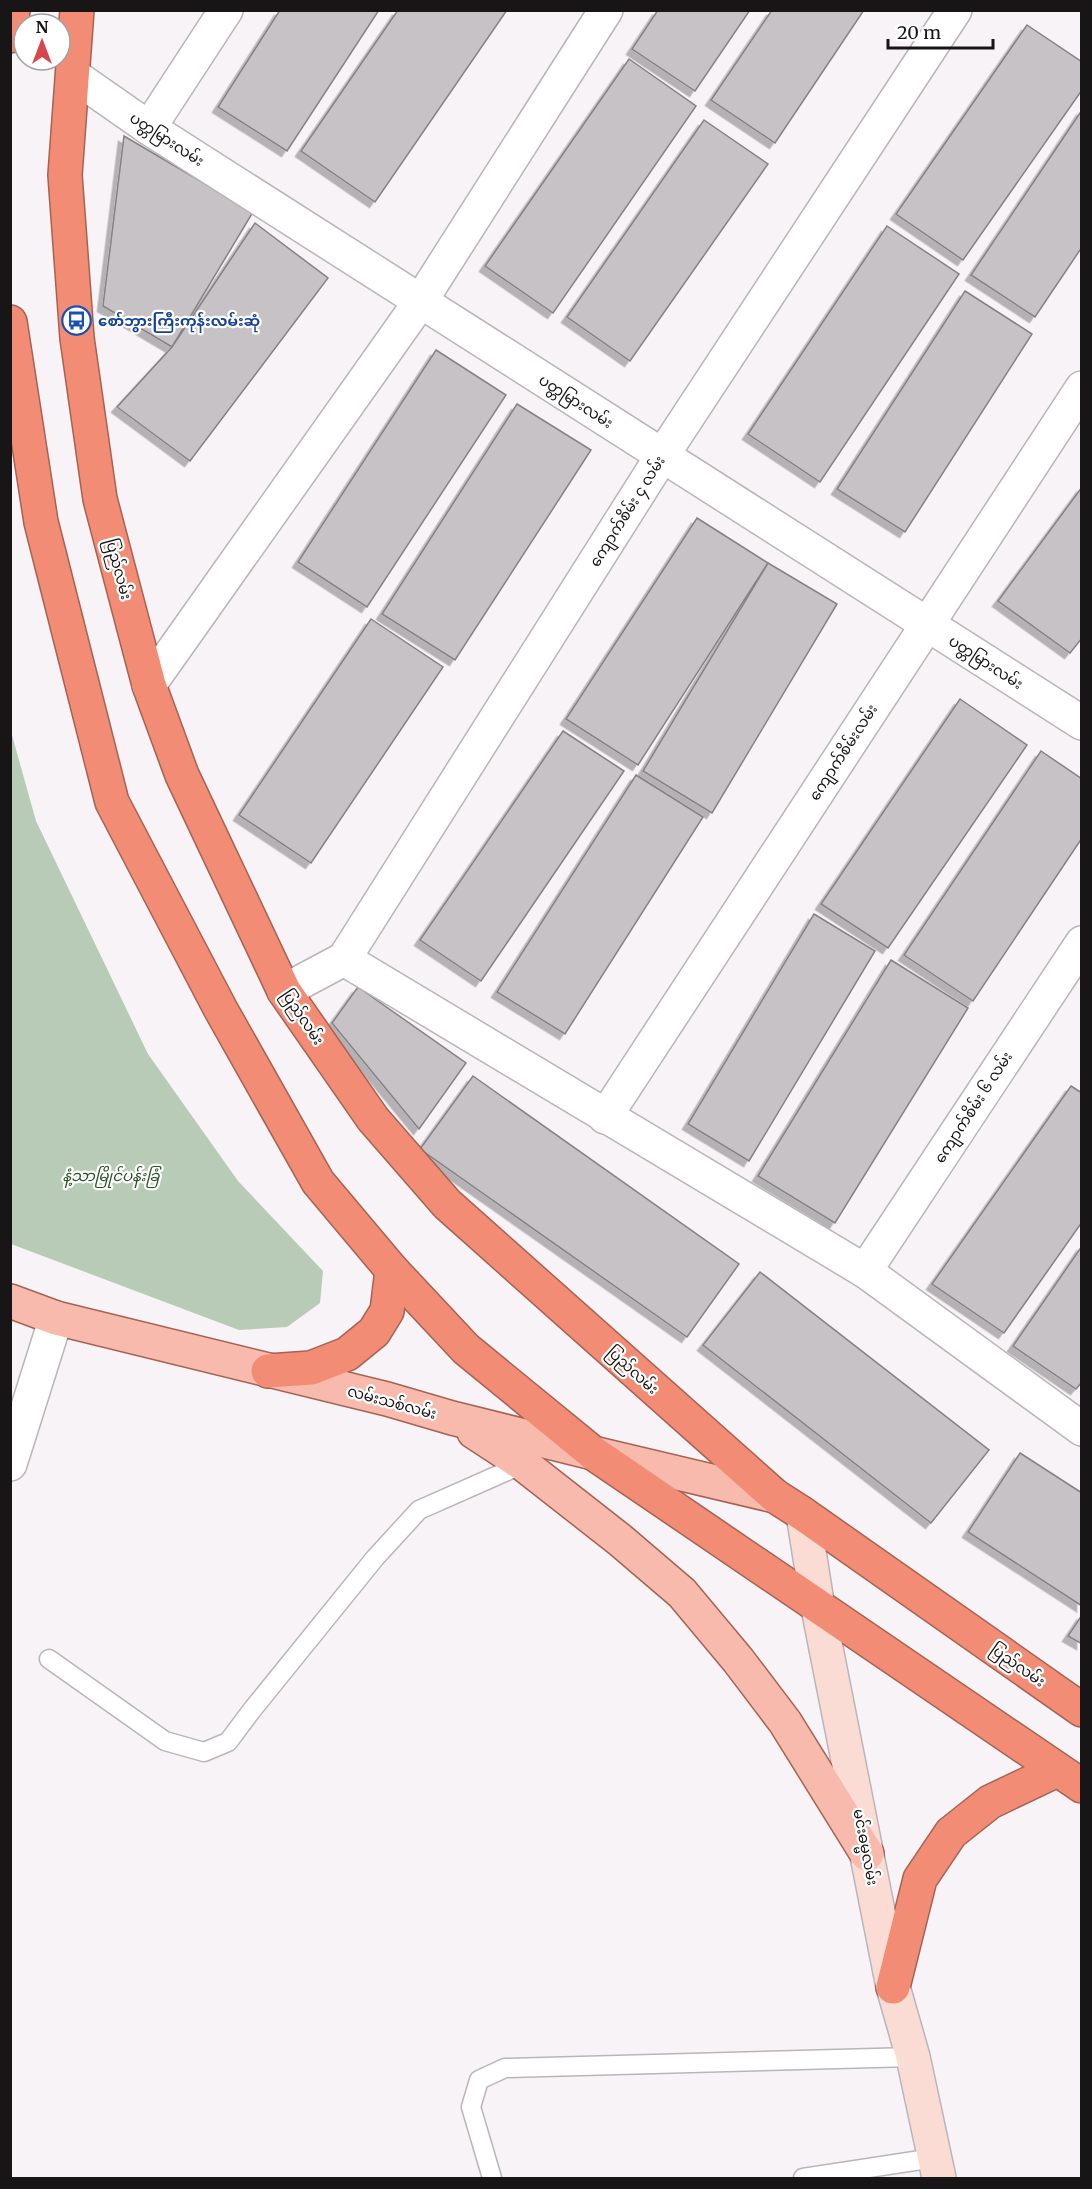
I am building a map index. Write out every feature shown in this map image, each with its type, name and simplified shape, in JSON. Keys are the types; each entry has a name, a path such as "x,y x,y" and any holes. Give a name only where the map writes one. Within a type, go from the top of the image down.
{"highway":[{"path":"10,36 13,10"},
{"name":"ပြည်လမ်း","path":"77,10 65,175 77,338 100,499 149,685 182,775 284,991 373,1119 447,1203 775,1496 1082,1710"},
{"path":"10,322 41,522 111,802 221,1010 318,1182 392,1270 466,1348 593,1454 1069,1778"},
{"path":"268,1371 311,1368 347,1354 365,1340 374,1332 387,1311 392,1270"},
{"path":"893,1987 920,1879 951,1833 990,1802 1069,1778"}],"main road":[{"name":"လမ်းသစ်လမ်း","path":"10,1302 56,1318 387,1399 593,1454 775,1496"},
{"path":"452,1418 523,1464 620,1540 682,1593 738,1660 785,1722 867,1854"},
{"name":"မင်းဓမ္မလမ်း","path":"803,1514 819,1608 893,1987 913,2057 936,2168"}],"street":[{"path":"149,128 226,10"},
{"path":"149,685 420,302 606,10"},
{"name":"ကျောက်စိမ်း ၄ လမ်း","path":"284,991 344,959 662,456 956,10"},
{"name":"ပတ္တမြားလမ်း","path":"73,75 149,128 1082,723"},
{"name":"ကျောက်စိမ်းလမ်း","path":"605,1116 1082,388"},
{"name":"ကျောက်စိမ်း ၆ လမ်း","path":"865,1271 1082,943"},
{"path":"344,959 865,1271 1082,1429"},
{"path":"10,1464 56,1318"}],"lane":[{"path":"49,1659 165,1741 204,1752 228,1742 375,1558 419,1510 523,1464"},
{"path":"492,2178 471,2107 479,2080 505,2068 913,2057"},
{"path":"803,2178 936,2168"}],"green space":[{"name":"နံ့သာမြိုင်ပန်းခြံ","path":"10,728 36,821 148,1054 238,1181 323,1271 320,1303 287,1327 239,1330 11,1244"}],"building":[{"path":"280,10 379,10 287,151 218,107"},
{"path":"398,10 507,10 375,202 301,151"},
{"path":"658,10 750,10 695,91 632,49"},
{"path":"772,10 864,10 775,143 711,100"},
{"path":"1027,25 1082,62 1082,90 963,260 896,214"},
{"path":"629,59 696,106 553,313 485,266"},
{"path":"1082,110 1082,247 1035,317 971,275"},
{"path":"704,120 768,164 630,361 567,317"},
{"path":"124,136 253,212 172,347 103,306"},
{"path":"255,223 328,278 190,461 117,407 172,347"},
{"path":"887,226 959,274 820,482 748,434"},
{"path":"965,291 1032,334 905,532 837,489"},
{"path":"436,350 506,395 367,607 298,562"},
{"path":"517,404 591,450 455,660 382,614"},
{"path":"1082,487 1082,638 1070,653 998,601"},
{"path":"697,518 768,563 638,765 566,719"},
{"path":"768,563 837,604 712,813 643,771"},
{"path":"371,619 443,667 311,863 239,815"},
{"path":"960,699 1027,745 888,948 821,904"},
{"path":"563,731 624,771 481,981 420,940"},
{"path":"1041,751 1082,779 1082,838 973,1001 904,955"},
{"path":"636,775 703,817 565,1034 497,992"},
{"path":"814,914 875,951 749,1161 688,1124"},
{"path":"891,960 968,1008 835,1223 758,1176"},
{"path":"358,987 466,1063 419,1129 332,1023"},
{"path":"473,1076 739,1264 687,1337 420,1149"},
{"path":"1071,1086 1082,1093 1082,1222 1004,1333 932,1284"},
{"path":"1082,1246 1082,1382 1076,1389 1013,1346"},
{"path":"760,1272 989,1450 931,1523 703,1345"},
{"path":"1020,1453 1082,1493 1082,1606 968,1532"},
{"path":"1082,1615 1082,1644 1068,1636"}],"place":[{"name":"စော်ဘွားကြီးကုန်းလမ်းဆုံ","path":"77,320"}]}
